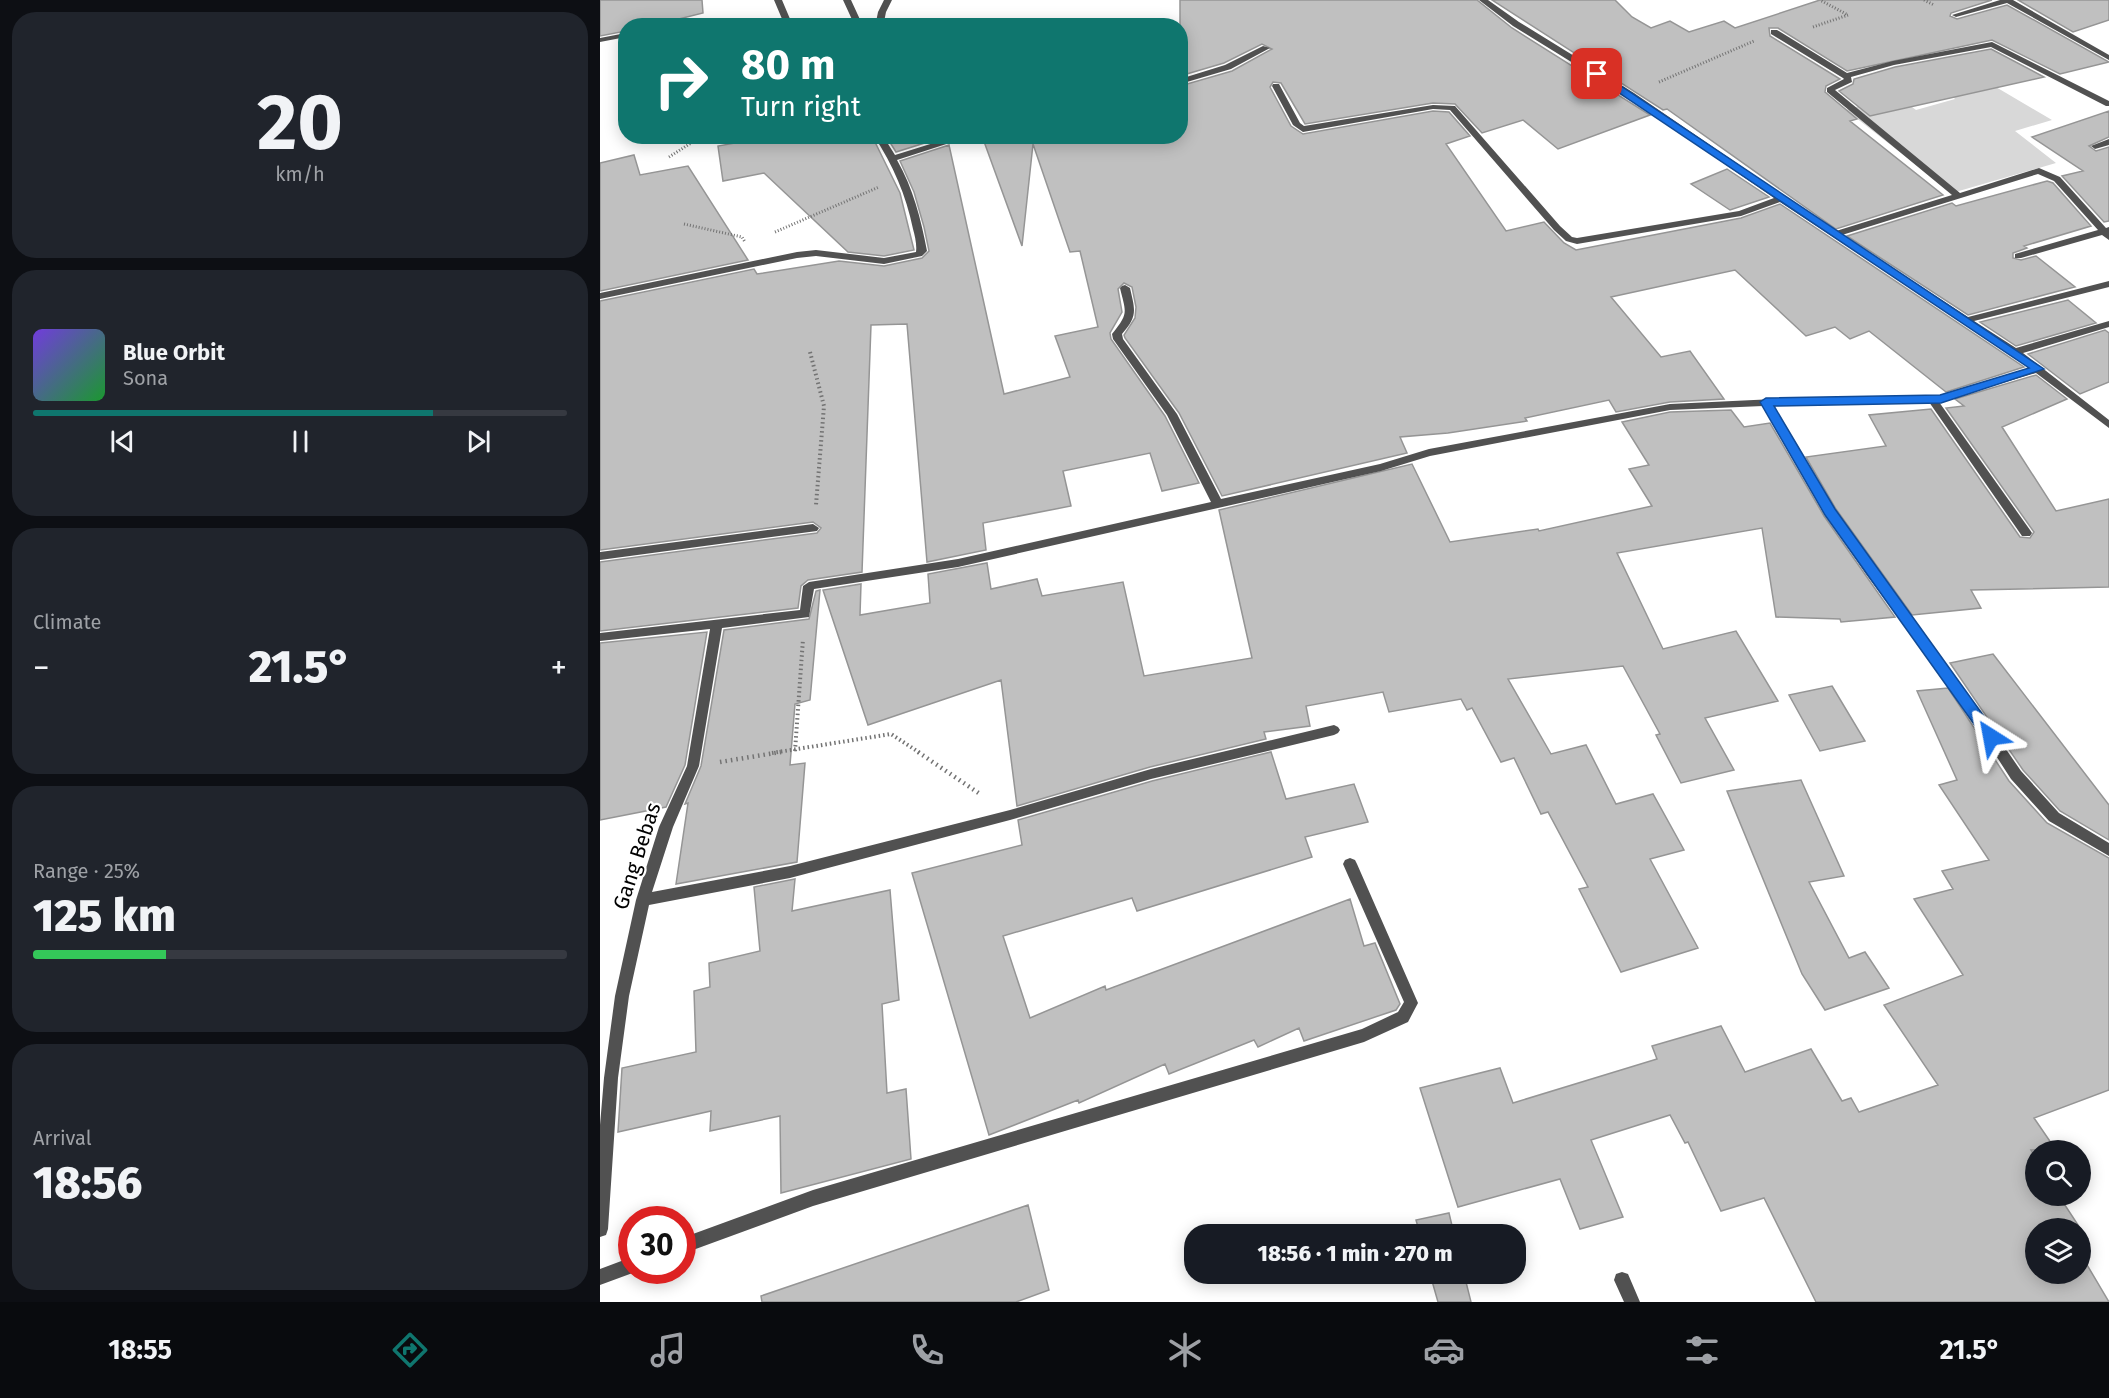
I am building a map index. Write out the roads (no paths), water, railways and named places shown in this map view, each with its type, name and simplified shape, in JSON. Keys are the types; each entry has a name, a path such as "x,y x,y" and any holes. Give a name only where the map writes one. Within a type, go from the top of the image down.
{"street":[{"path":"778,0 786,18"},
{"path":"847,0 855,18"},
{"path":"881,18 888,0"},
{"path":"1483,0 1516,24 1631,95 1781,199 2015,352 2109,425"},
{"path":"1956,15 2008,0 2109,58"},
{"path":"1774,32 1846,76 1849,80 1830,90 1960,197"},
{"path":"600,40 618,37"},
{"path":"1846,76 1903,61 1992,44 2109,104"},
{"path":"1188,80 1228,67 1266,48"},
{"path":"1276,86 1297,125 1303,129 1433,107 1452,108 1557,228 1569,239 1577,241 1741,213 1781,199"},
{"path":"2095,146 2109,142"},
{"path":"600,296 690,279 751,263 816,253 884,261 919,254 922,251 919,230 894,158 884,144"},
{"path":"894,158 940,144"},
{"path":"1836,234 1960,197 2030,172 2049,173 2057,178 2107,232 2018,256"},
{"path":"1966,320 2109,284"},
{"path":"1125,288 1131,317 1128,326 1117,334 1118,339 1135,366 1167,405 1217,502"},
{"path":"2015,352 2109,324"},
{"path":"600,637 805,614 809,586 958,563 1217,502 1381,467 1429,453 1670,407 1952,397 2038,369"},
{"path":"1931,398 2026,533"},
{"path":"1766,402 1830,512 1870,571 1966,700 2016,775 2054,817 2109,850"},
{"path":"600,556 813,528"},
{"name":"Gang Bebas","path":"600,1229 605,1078 643,900 666,826 693,766 717,624"},
{"path":"643,900 790,872 1011,815 1151,774 1334,730"},
{"path":"696,1241 813,1198 1364,1035 1403,1017 1411,1003 1350,864"},
{"path":"600,1277 618,1270"},
{"path":"1622,1280 1632,1302"}]}
